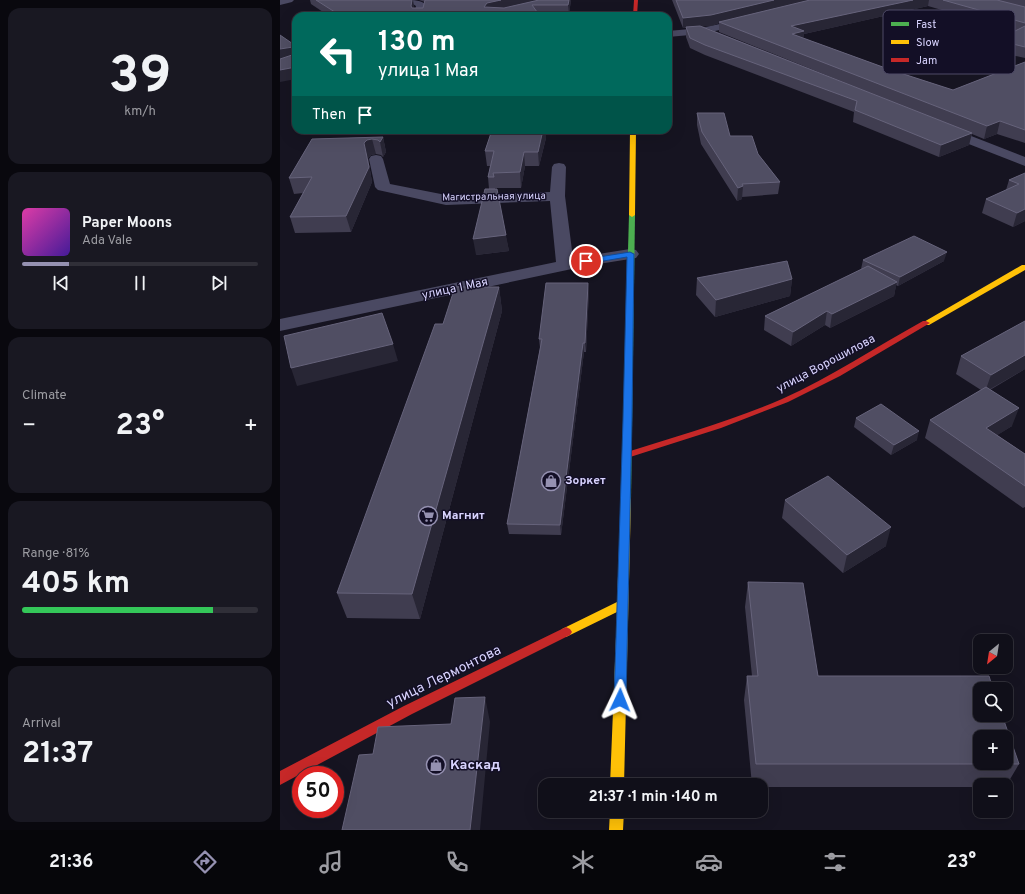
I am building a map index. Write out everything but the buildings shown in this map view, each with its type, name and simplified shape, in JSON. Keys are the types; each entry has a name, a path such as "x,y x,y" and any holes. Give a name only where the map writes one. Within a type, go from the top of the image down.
{"main road":[{"path":"635,12 636,0"},
{"path":"617,778 627,455 633,134"},
{"name":"улица Ворошилова","path":"627,455 724,424 767,408 807,390 1025,267"},
{"name":"улица Лермонтова","path":"280,778 408,710 623,604"},
{"path":"616,830 617,818"}],"street":[{"path":"280,2 289,0"},
{"path":"412,0 421,5 420,12"},
{"path":"672,34 701,31 758,19"},
{"path":"701,31 723,40"},
{"path":"929,124 1025,162"},
{"name":"Магистральная улица","path":"376,159 383,186 446,200 557,196 559,167"},
{"path":"557,196 565,266"},
{"name":"улица 1 Мая","path":"280,325 630,254"}],"traffic: fast":[{"path":"626,500 632,215"}],"traffic: slow":[{"path":"632,215 633,134"},
{"path":"926,323 1025,267"},
{"path":"617,778 626,500"},
{"path":"566,632 623,604"},
{"path":"616,830 617,818"}],"traffic: jam":[{"path":"635,12 636,0"},
{"path":"627,455 763,410 807,390 837,374 926,323"},
{"path":"280,778 408,710 566,632"}],"place":[{"name":"Зоркет","path":"551,481"},
{"name":"Магнит","path":"428,516"},
{"name":"Каскад","path":"436,765"}],"route":[{"path":"586,261 630,254 628,420 620,700"}]}
